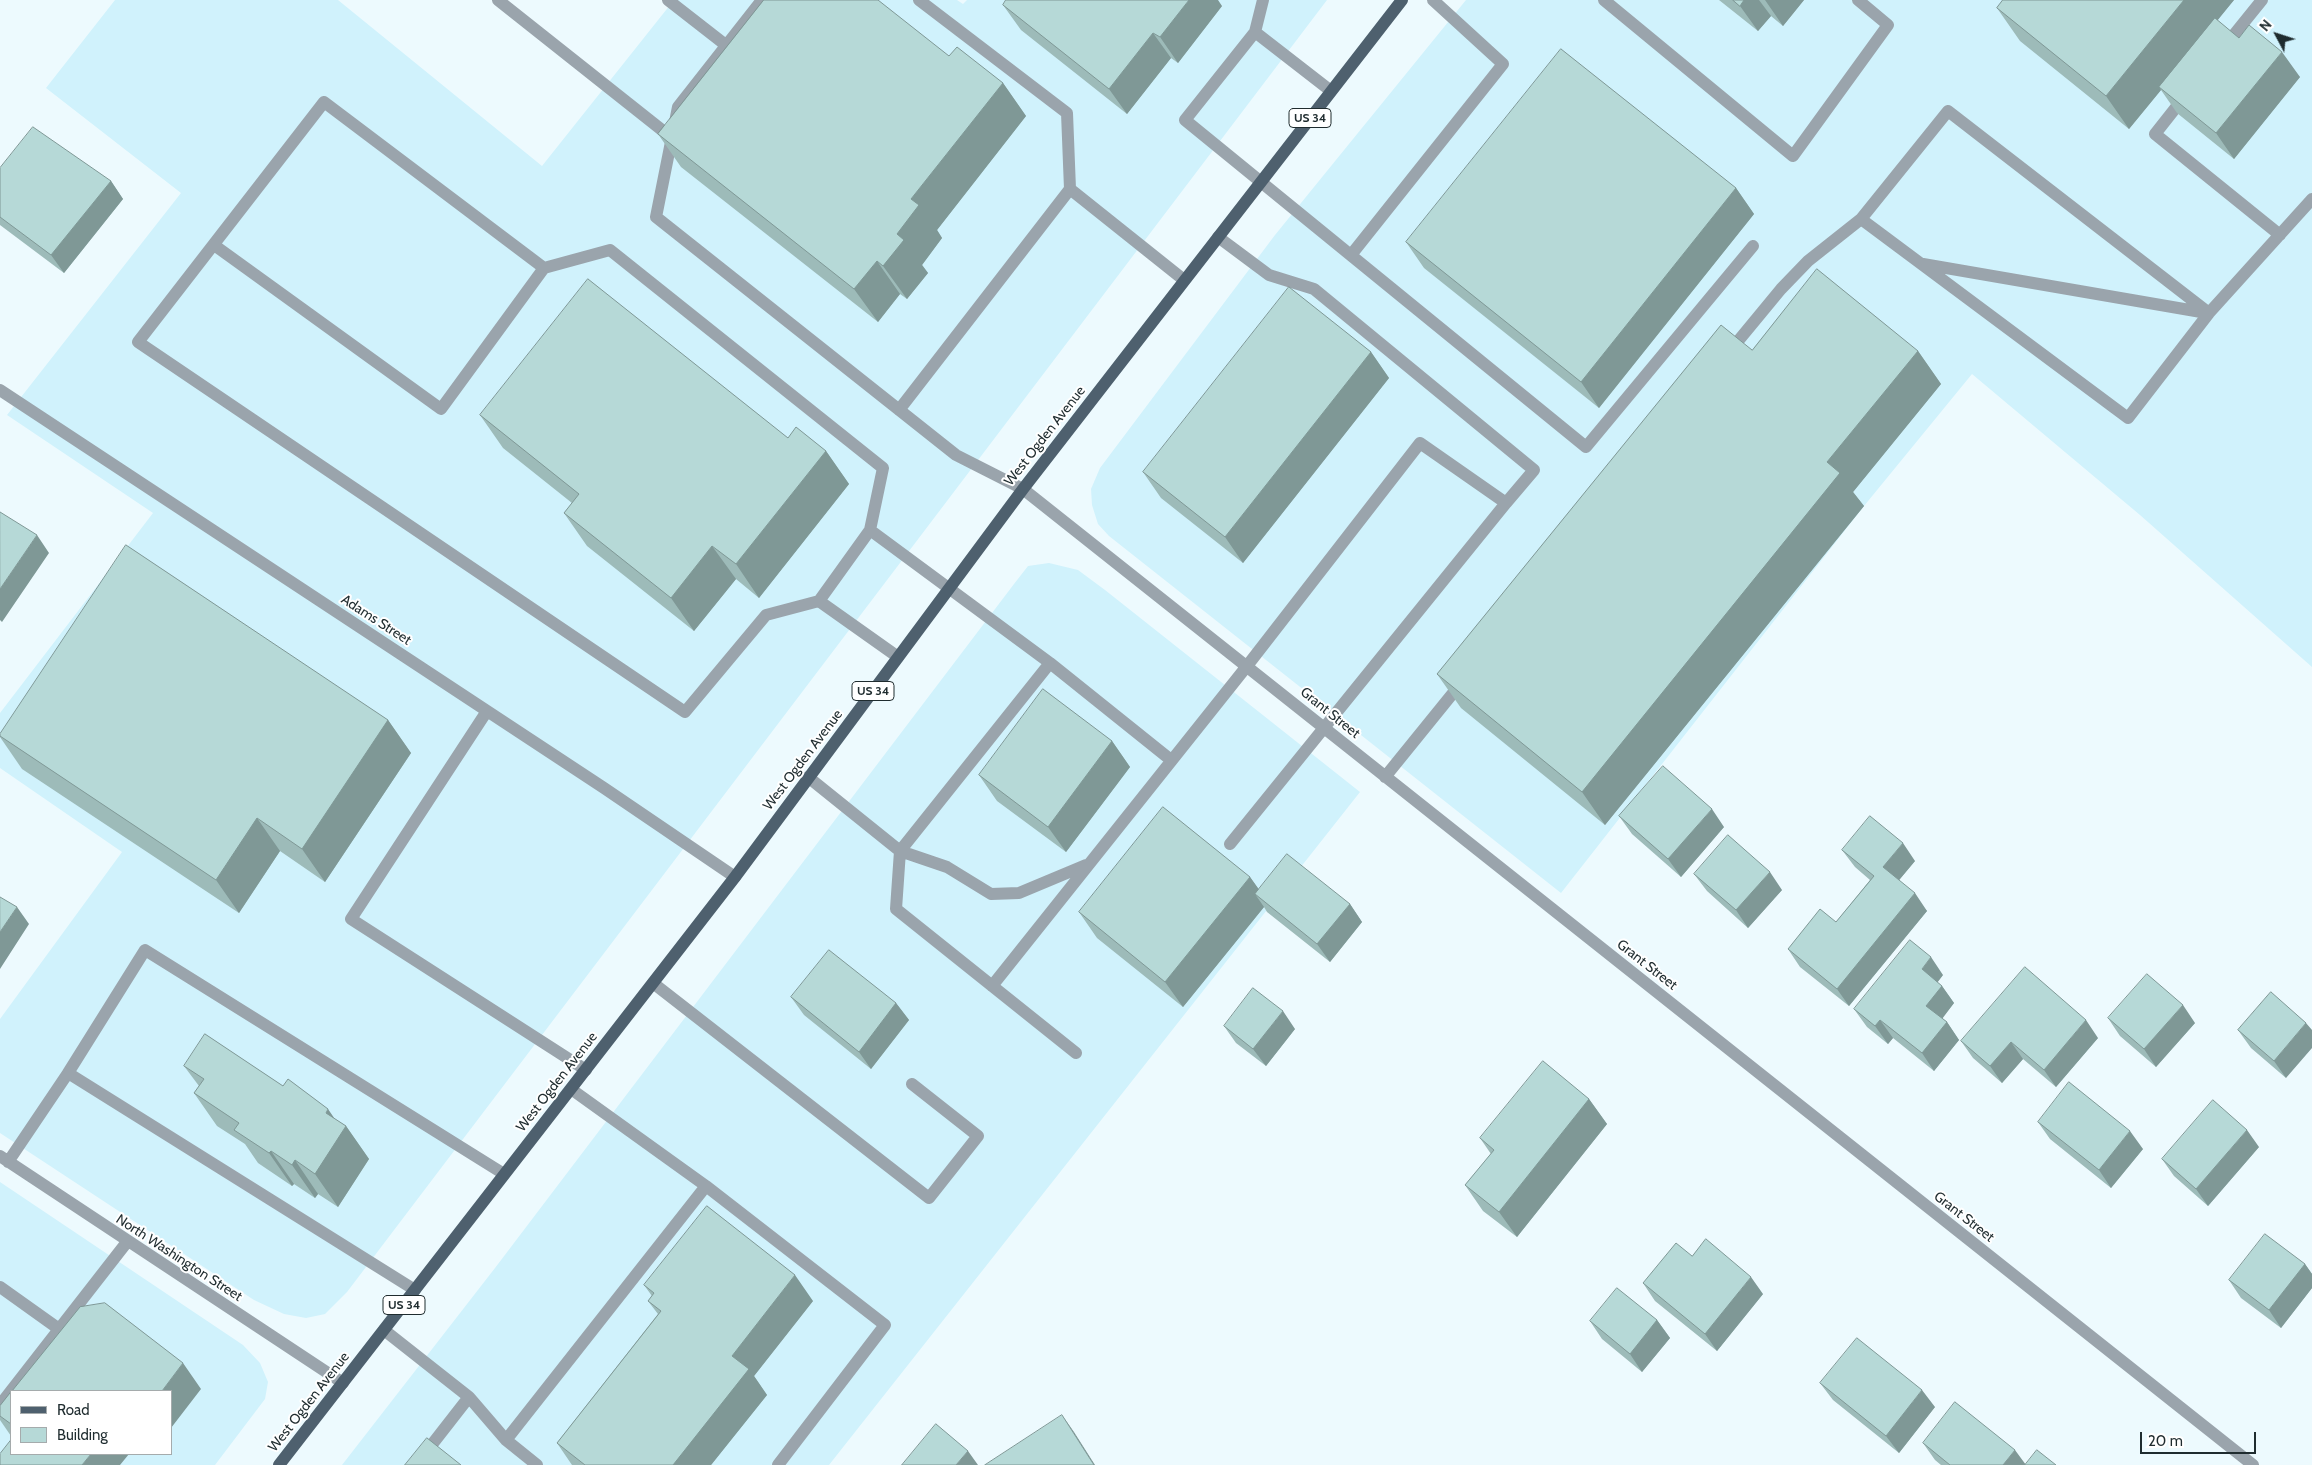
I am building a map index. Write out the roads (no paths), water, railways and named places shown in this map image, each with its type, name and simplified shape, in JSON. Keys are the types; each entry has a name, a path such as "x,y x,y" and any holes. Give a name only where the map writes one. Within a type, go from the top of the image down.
{"main road":[{"name":"West Ogden Avenue","path":"279,1465 735,877 1023,489 1402,0"}],"street":[{"path":"498,0 672,138 678,107 762,0"},
{"path":"668,0 726,46"},
{"path":"899,410 1070,189 1068,113 919,0"},
{"path":"1263,0 1255,32 1185,120 1586,447 1753,246"},
{"path":"1351,256 1504,64 1433,0"},
{"path":"1604,0 1794,156 1888,25 1858,0"},
{"path":"2214,59 2262,0"},
{"path":"1255,32 1331,91"},
{"path":"2190,89 2155,134 2280,235"},
{"path":"214,245 441,410 544,268 610,250 883,468 870,530 819,601 766,615 685,712 138,342 324,102 544,268"},
{"path":"1724,358 1781,289 1808,261 1861,219 1948,111 2209,314"},
{"name":"Grant Street","path":"672,138 656,217 956,455 1023,489 2252,1465"},
{"path":"1070,189 1184,280"},
{"path":"1861,219 2128,418 2209,314 2312,200"},
{"path":"1218,237 1269,275 1314,289 1534,470 1230,844"},
{"path":"1920,263 2209,314"},
{"name":"Adams Street","path":"0,390 735,877"},
{"path":"992,986 1247,666 1420,443 1506,503"},
{"path":"870,530 1050,663 1171,760"},
{"path":"819,601 898,657"},
{"path":"1050,663 900,851 896,909 1076,1053"},
{"path":"1385,776 1473,668"},
{"path":"487,711 351,919 586,1070"},
{"path":"808,777 900,851 947,867 992,894 1019,893 1089,864"},
{"path":"4,1159 68,1073 145,950 504,1174"},
{"path":"653,983 928,1198 978,1136 912,1084"},
{"path":"68,1073 415,1290"},
{"path":"571,1089 706,1186 885,1325 778,1465"},
{"name":"North Washington Street","path":"4,1159 343,1383"},
{"path":"506,1440 706,1186"},
{"path":"12,1390 127,1242"},
{"path":"0,1287 59,1329"},
{"path":"384,1330 468,1397 506,1440 537,1465"},
{"path":"0,1405 10,1392"},
{"path":"416,1465 468,1397"}]}
